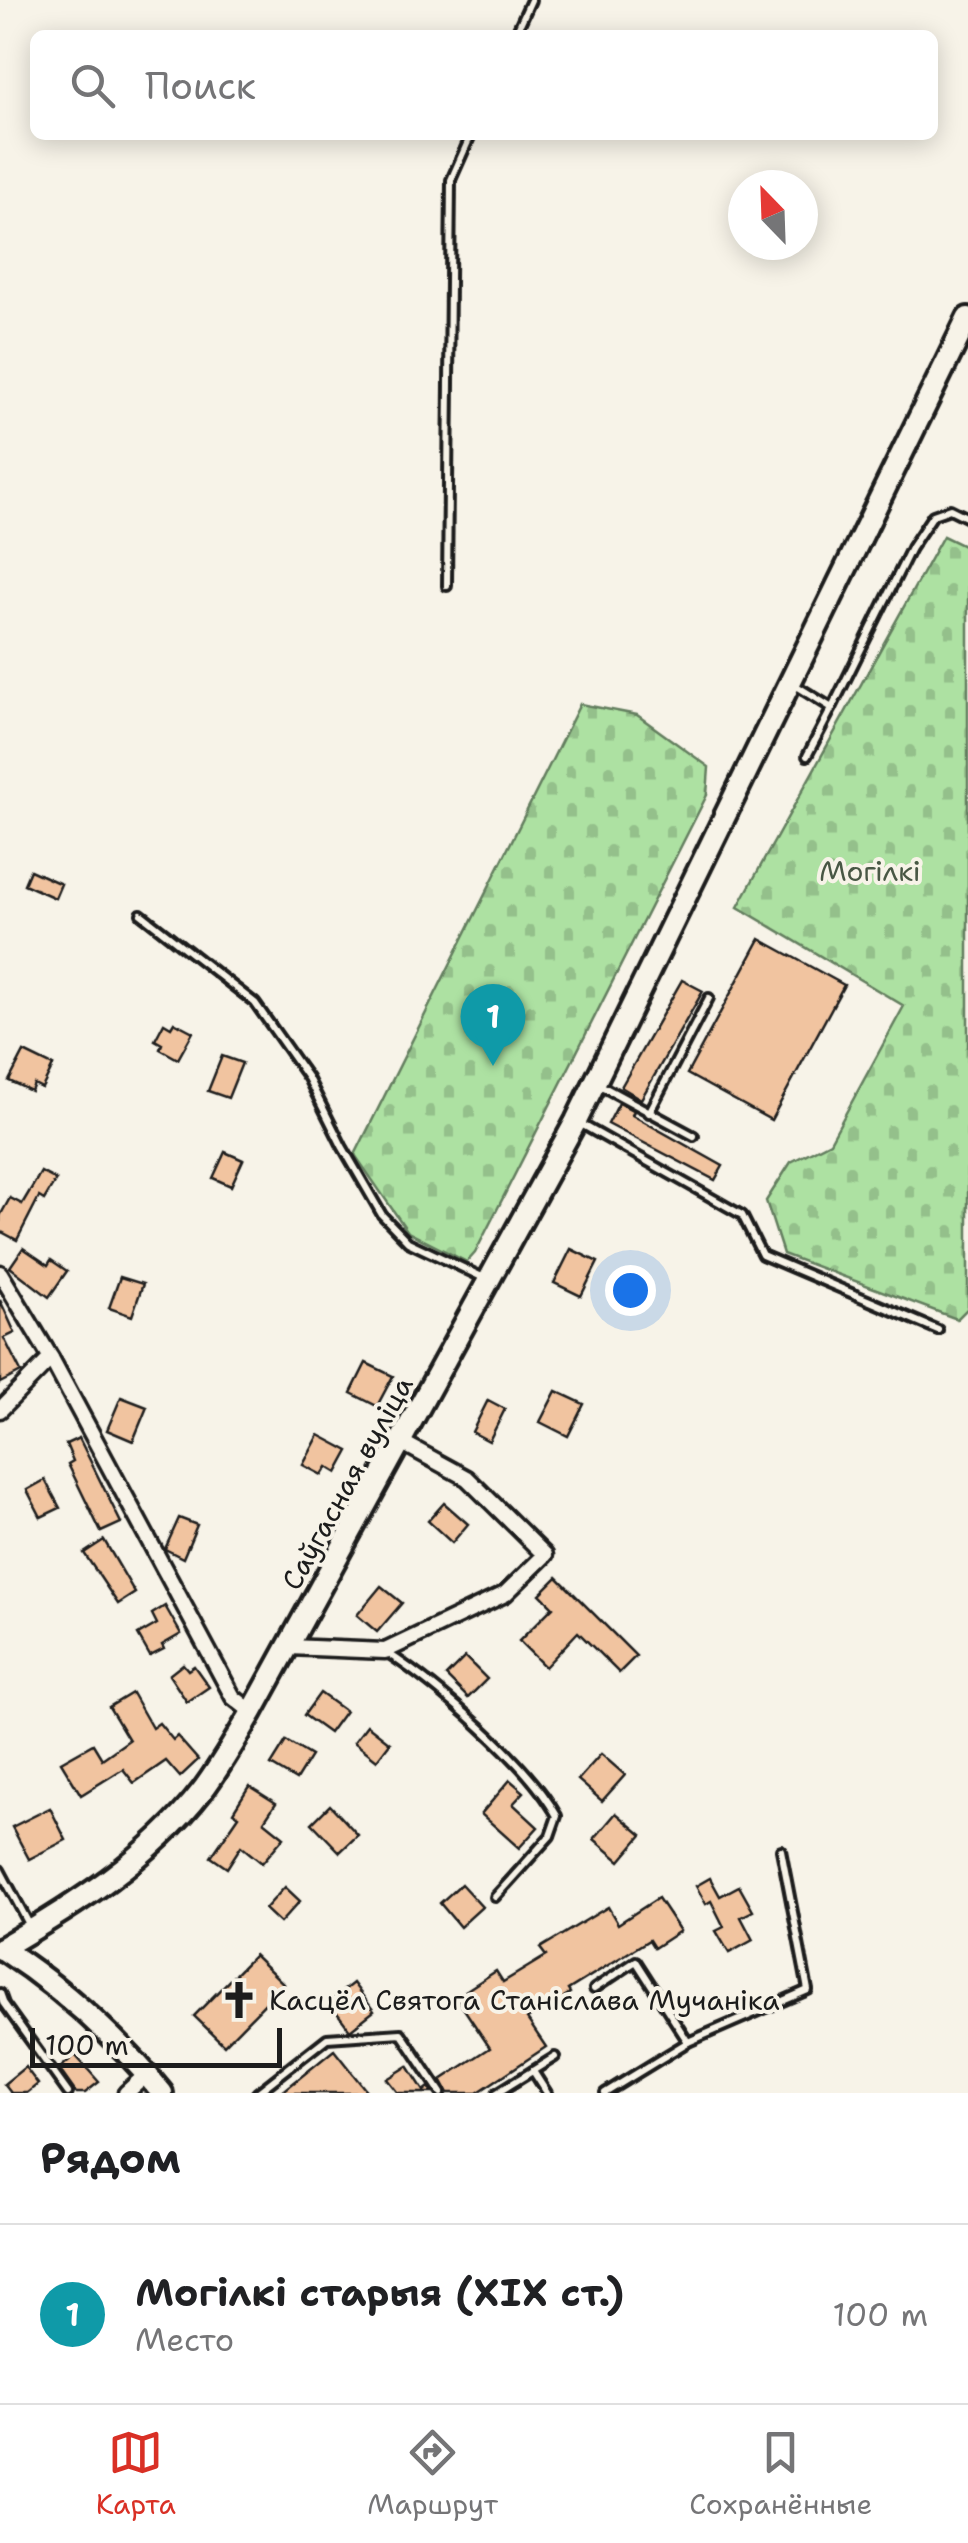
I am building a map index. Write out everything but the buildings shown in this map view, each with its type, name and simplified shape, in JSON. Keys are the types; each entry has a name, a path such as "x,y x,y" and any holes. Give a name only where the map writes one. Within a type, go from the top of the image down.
{"main road":[{"name":"Саўгасная вуліца","path":"0,1951 126,1869 202,1790 252,1712 576,1121 968,318"},
{"path":"0,1951 76,2004 162,2093"}],"street":[{"path":"0,1273 51,1358 234,1697 252,1712"},
{"path":"0,1410 51,1358"},
{"path":"289,1647 385,1652 504,1594 544,1555 467,1478 401,1442"},
{"path":"126,2093 147,2074"}],"lane":[{"path":"518,30 531,0"},
{"path":"447,586 451,180 469,140"},
{"path":"806,756 910,548 933,515 950,509 968,518"},
{"path":"789,682 832,708"},
{"path":"140,914 255,1004 308,1078 382,1215 408,1242 490,1281"},
{"path":"649,1113 709,998"},
{"path":"595,1082 694,1136"},
{"path":"576,1121 742,1214 762,1255 938,1330"},
{"path":"385,1652 413,1670 471,1719 546,1798 557,1816 550,1836 495,1897"},
{"path":"605,2093 688,2042 808,1990 782,1850"},
{"path":"0,1870 32,1928"},
{"path":"594,1989 636,1961 688,2042"},
{"path":"0,1992 4,2004 68,2093"},
{"path":"257,2093 327,2038 401,2033 441,2093"},
{"path":"497,2093 555,2058"},
{"path":"533,2071 547,2093"}],"green space":[{"name":"Могілкі","path":"943,536 968,548 968,1308 957,1319 783,1254 766,1201 791,1162 830,1142 904,1006 738,907"},
{"path":"580,704 637,715 709,767 707,795 475,1253 467,1262 408,1232 355,1155"}],"place":[{"name":"Могілкі старыя (XIX ст.)","path":"493,1066"},
{"name":"Касцёл Святога Станіслава Мучаніка","path":"239,2000"}]}
